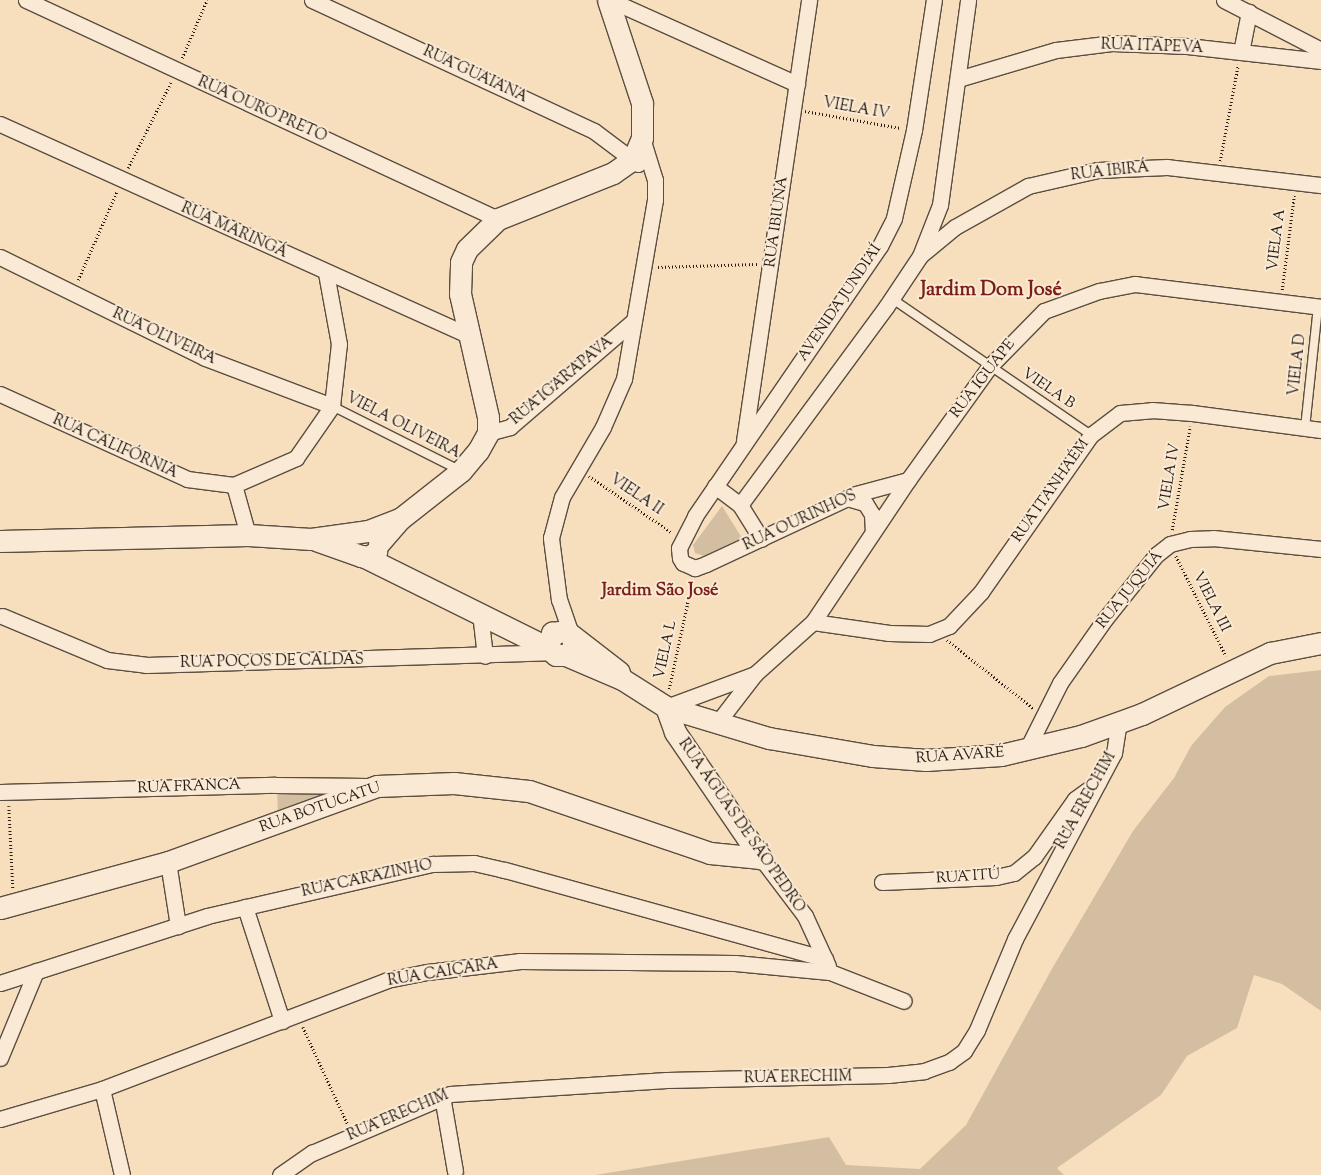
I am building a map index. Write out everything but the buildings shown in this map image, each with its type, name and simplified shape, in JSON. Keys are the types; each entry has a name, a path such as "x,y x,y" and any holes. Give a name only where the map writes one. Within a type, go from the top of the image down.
{"main road":[{"path":"5,537 248,535 368,544 461,471 478,451 488,433 488,417 460,294 461,262 472,242 498,219 614,173 632,160 642,132 642,103 609,0"},
{"name":"RUA AVARÉ","path":"368,544 410,578 489,617 560,641 666,707 800,744 901,759 974,757 1056,742 1120,722 1270,653 1321,643"},
{"name":"RUA ÁGUAS DE SÃO PEDRO","path":"666,707 675,732 761,858"},
{"name":"RUA BOTUCATU","path":"7,906 168,862 377,786 454,782 529,791 710,853 761,858"}],"street":[{"name":"RUA OURO PRETO","path":"26,0 176,72 498,219"},
{"name":"RUA GUAIANA","path":"312,0 594,131 632,160"},
{"path":"609,0 797,84"},
{"name":"RUA IBIUNA","path":"744,445 809,0"},
{"name":"AVENIDA JUNDIAÍ","path":"682,540 715,486 880,246 900,202 914,130 934,0"},
{"path":"740,505 892,298 920,256 940,204 968,0"},
{"path":"1224,0 1321,50"},
{"path":"1241,52 1249,12"},
{"name":"RUA ITAPEVA","path":"958,79 1056,50 1112,43 1321,60"},
{"name":"RUA MARINGÁ","path":"0,124 326,273 470,336"},
{"path":"560,641 559,600 552,538 562,497 577,468 603,428 624,379 632,322 655,200 655,180 642,132"},
{"path":"632,160 655,180"},
{"name":"RUA IBIRÁ","path":"920,256 956,227 1028,186 1064,176 1130,166 1218,172 1321,185"},
{"path":"940,204 956,227"},
{"name":"RUA OLIVEIRA","path":"0,257 205,358 332,406"},
{"path":"248,535 234,485 296,458 332,406 339,344 326,273"},
{"name":"RUA IGUAPE","path":"718,722 755,674 812,622 908,480 990,366 1044,311 1112,287 1160,286 1320,306"},
{"name":"RUA IGARAPAVA","path":"488,433 510,427 632,322"},
{"name":"RUA CALIFÓRNIA","path":"0,394 186,479 201,483 234,485"},
{"name":"RUA ITANHAÉM","path":"939,632 981,592 1091,435 1120,413 1152,410 1192,413 1321,430"},
{"name":"RUA OURINHOS","path":"695,568 846,498 908,480"},
{"path":"715,486 740,505 761,538"},
{"path":"846,498 865,502 872,514 873,531"},
{"name":"RUA JUQUIÁ","path":"1027,748 1042,715 1105,619 1156,555 1170,544 1190,539 1212,538 1321,549"},
{"path":"682,540 680,558 683,563 695,568"},
{"name":"RUA POÇOS DE CALDAS","path":"1,617 94,656 122,664 485,656 560,641"},
{"path":"485,656 489,617"},
{"path":"812,622 889,633 939,632"},
{"name":"RUA IGUAPE","path":"666,707 755,674"},
{"path":"1042,715 1056,742"},
{"name":"RUA ERECHIM","path":"280,1175 312,1153 352,1135 442,1096 475,1090 667,1080 888,1076 924,1071 949,1062 964,1050 977,1030 1015,939 1062,845 1102,780 1114,753 1120,722"},
{"name":"RUA ITÚ","path":"882,882 996,877 1014,873 1034,857 1075,799 1102,780"},
{"name":"RUA FRANCA","path":"4,792 275,784 377,786"},
{"name":"RUA ÁGUAS DE SÃO PEDRO","path":"761,858 797,903 827,966"},
{"path":"168,862 178,926"},
{"name":"RUA CARAZINHO","path":"0,983 178,926 245,907 398,870 432,864 474,863 827,966"},
{"path":"245,907 282,1021"},
{"name":"RUA CAIÇARA","path":"0,1119 102,1089 388,980 520,961 701,961 827,966 904,1002"},
{"path":"0,1058 36,971"},
{"path":"102,1089 122,1175"},
{"path":"442,1096 455,1172"}],"lane":[{"name":"VIELA B","path":"892,298 1091,435"},
{"name":"VIELA D","path":"1305,428 1320,306"},
{"name":"VIELA OLIVEIRA","path":"332,406 461,471"}],"path":[{"path":"72,293 122,180 176,72 207,0"},
{"path":"1218,172 1241,52"},
{"name":"VIELA IV","path":"794,110 914,130"},
{"name":"VIELA A","path":"1281,301 1296,182"},
{"path":"643,268 771,264"},
{"name":"VIELA IV","path":"1170,544 1192,413"},
{"name":"VIELA II","path":"577,468 682,540"},
{"name":"VIELA III","path":"1170,544 1232,669"},
{"name":"VIELA L","path":"666,707 695,568"},
{"path":"939,632 1042,715"},
{"path":"4,792 12,834 7,906"},
{"path":"298,1015 352,1135"}],"shaded area":[{"path":"722,506 742,538 704,556 695,553 693,545"},
{"path":"1321,670 1321,1011 1282,984 1254,975 1237,1028 1187,1056 1161,1095 1057,1168 1064,1175 595,1175 829,1137 846,1165 920,1169 966,1125 1053,967 1133,831 1174,778 1191,746 1225,707 1269,676"},
{"path":"370,786 278,821 277,787"}],"district":[{"name":"Jardim Dom José","path":"991,290"},
{"name":"Jardim São José","path":"660,591"}]}
